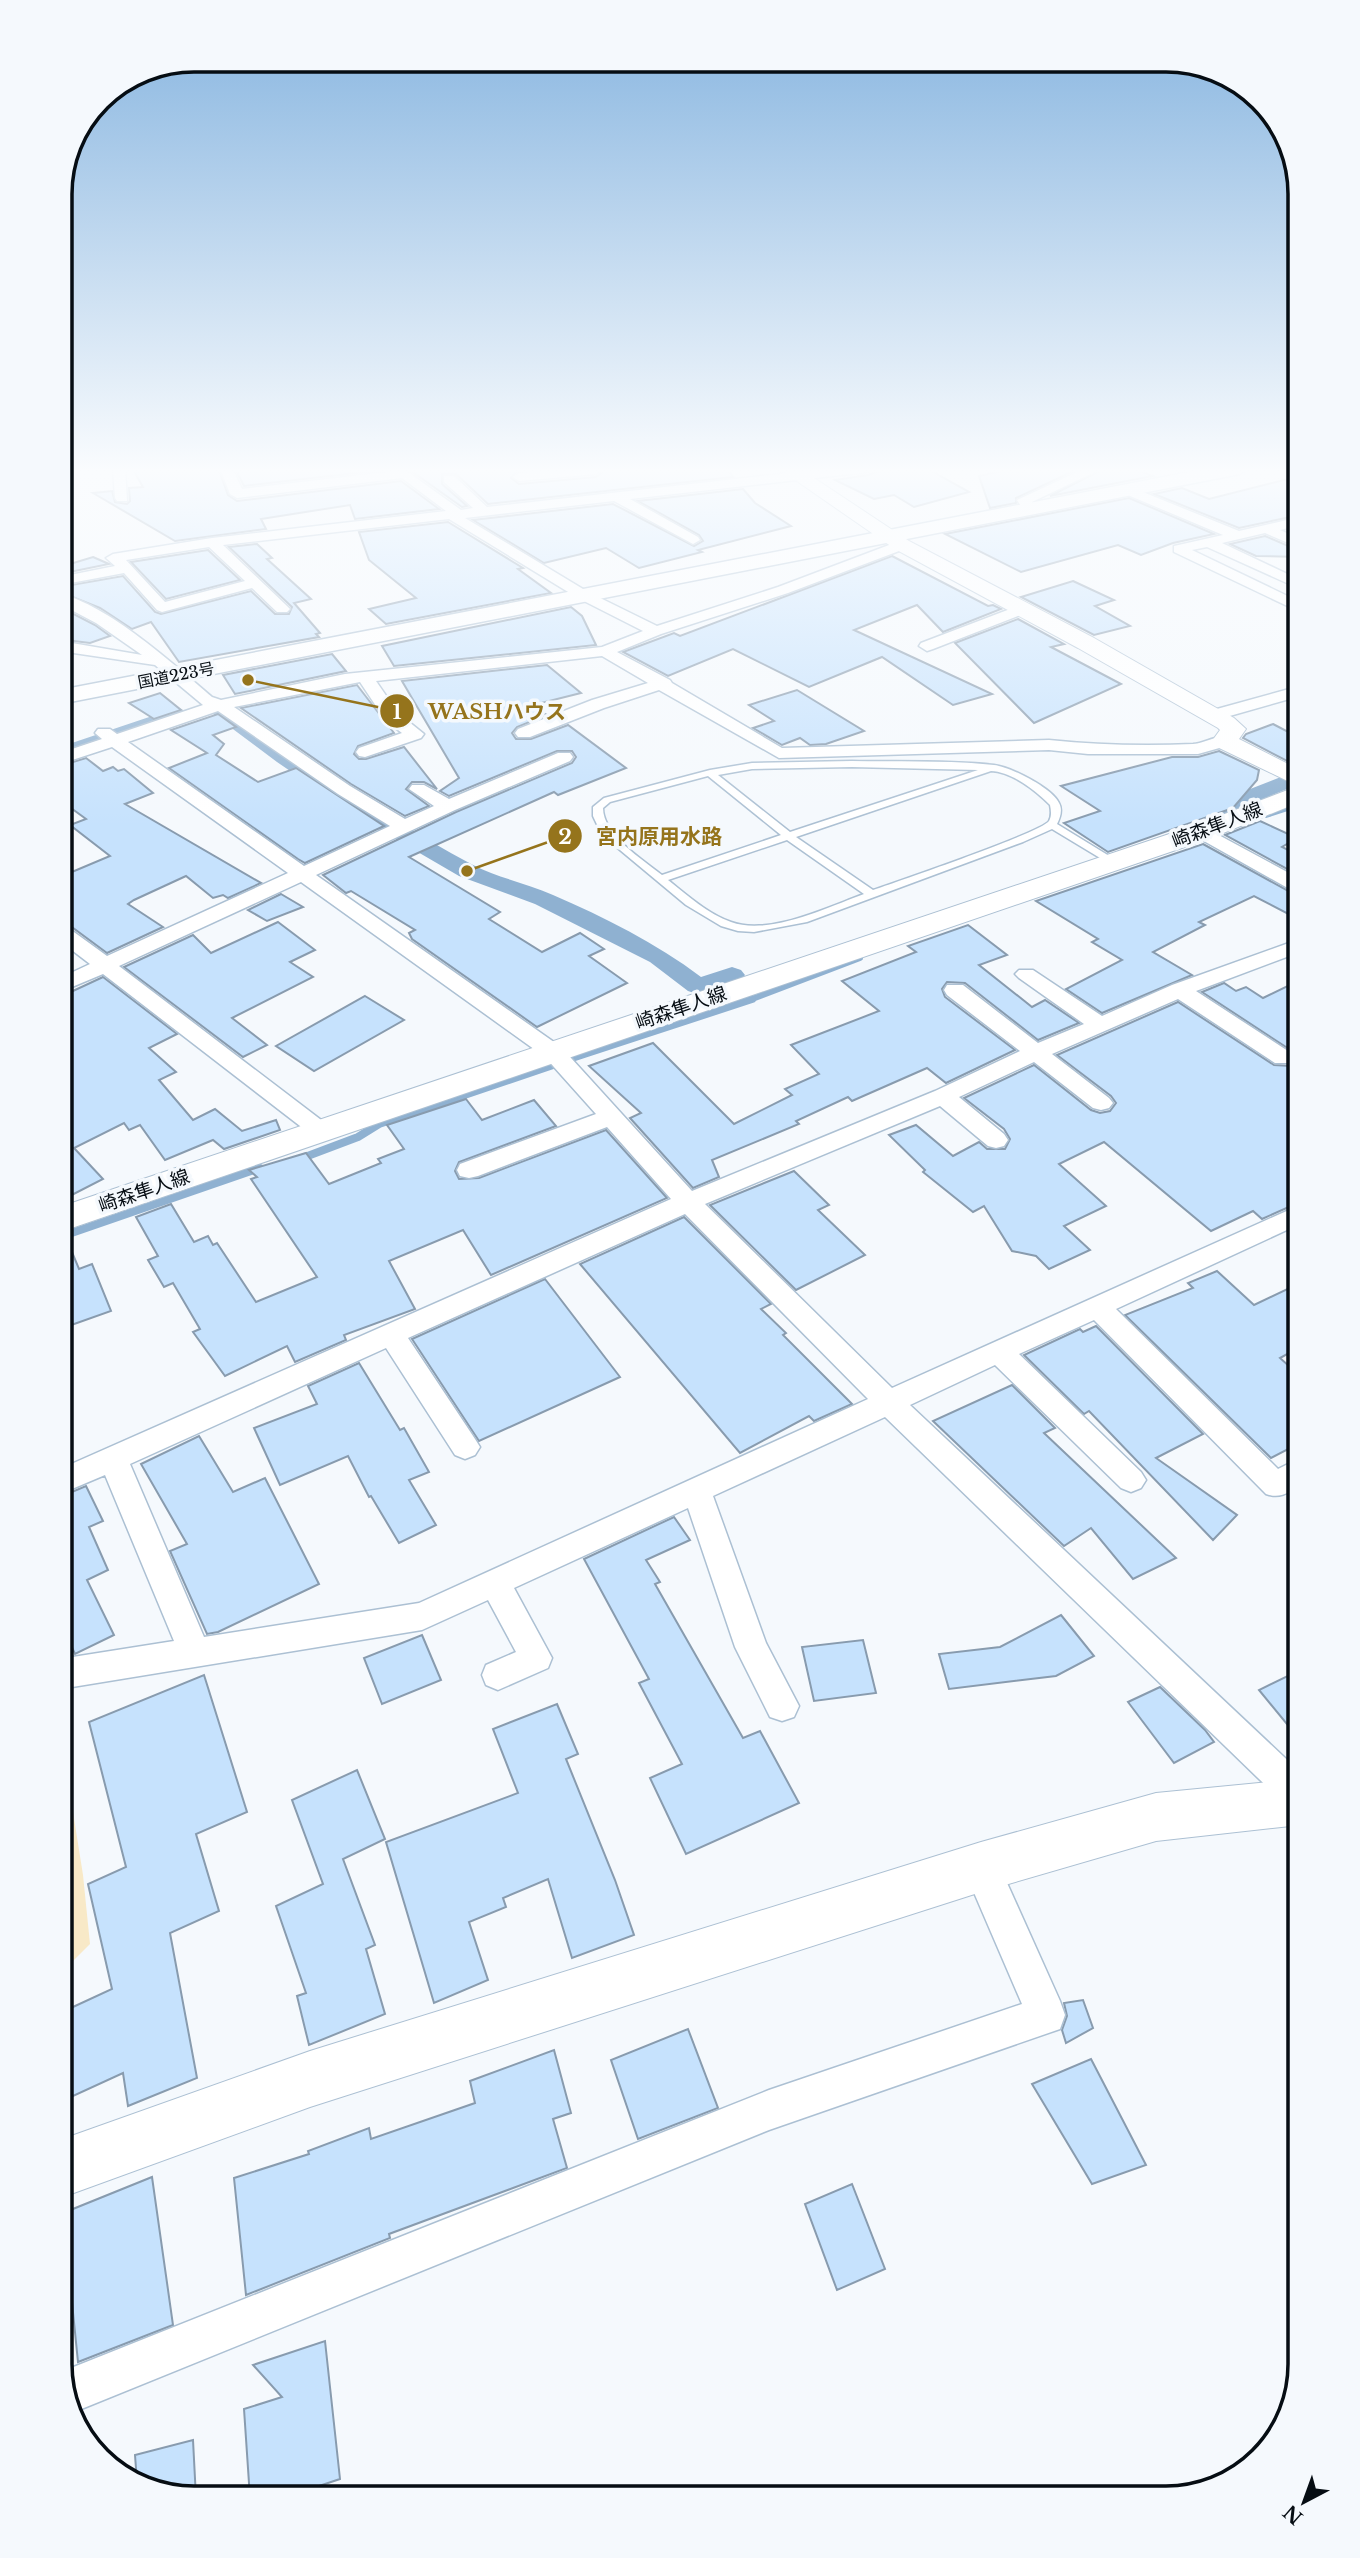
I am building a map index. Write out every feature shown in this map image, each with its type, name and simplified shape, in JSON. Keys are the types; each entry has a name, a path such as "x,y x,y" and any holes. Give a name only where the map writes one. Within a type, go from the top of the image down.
{"highway":[{"name":"国道223号","path":"72,694 169,667 632,587"}],"street":[{"path":"144,587 162,607 238,587"},
{"path":"260,587 282,609"},
{"path":"569,587 656,631"},
{"path":"72,746 213,703 365,677 605,651 656,631 789,587"},
{"path":"605,651 664,683 779,753 1049,745 1088,749 1198,749 1224,741 1234,729 983,587"},
{"path":"1258,587 1288,602"},
{"path":"72,604 144,646 213,703 322,776 404,826"},
{"path":"927,646 1023,609"},
{"path":"72,648 169,667"},
{"path":"365,677 392,717 415,734 365,752"},
{"path":"524,733 598,704 664,683"},
{"path":"1212,716 1288,694"},
{"path":"72,754 108,737"},
{"path":"108,737 553,1052 688,1202 887,1401 1288,1784"},
{"path":"1224,741 1288,773"},
{"path":"72,981 448,806 564,757"},
{"path":"418,789 448,806"},
{"name":"崎森隼人線","path":"72,1216 1202,832 1288,798"},
{"path":"1202,832 1288,880"},
{"path":"72,941 321,1131"},
{"path":"72,1477 688,1202 943,1096 1180,990 1288,950"},
{"path":"1026,974 1100,1025"},
{"path":"955,990 1101,1103"},
{"path":"1180,990 1283,1058"},
{"path":"943,1096 996,1140"},
{"path":"469,1170 611,1117"},
{"path":"72,1672 422,1616 1288,1220"},
{"path":"1098,1308 1276,1485 1288,1478"},
{"path":"391,1334 465,1447"},
{"path":"1000,1353 1132,1480"},
{"path":"113,1458 194,1651"},
{"path":"697,1492 751,1647 782,1706"},
{"path":"495,1583 536,1658 498,1675"},
{"path":"72,2165 310,2080 981,1867 1156,1817 1288,1803"},
{"path":"75,2390 769,2110 1046,2015 981,1867"}],"lane":[{"path":"852,764 996,768 1019,776 1042,791 1055,804 1056,817 1052,825 1018,841 803,920 770,928 737,929 713,920 606,833 598,816 598,807 617,797 709,773 752,766 852,764"},
{"path":"662,878 996,768"},
{"path":"709,773 788,836 871,894"},
{"path":"1052,825 1114,862"}],"shaded area":[{"path":"72,1750 73,1812 90,1944 72,1962"}],"building":[{"path":"72,587 133,587 155,612 161,614 251,591 275,614 289,614 292,607 271,587 298,587 311,599 294,603 320,633 316,634 319,637 179,662 151,622 132,629 100,608 72,597"},
{"path":"155,587 211,587 166,599"},
{"path":"403,587 543,587 551,593 386,624 369,609 416,598"},
{"path":"809,587 952,587 988,606 1001,609 943,632 917,605 854,630 992,694 953,705 882,657 809,687 733,649 668,676 623,652 674,633 680,636"},
{"path":"1052,587 1087,587 1114,600 1095,606 1130,626 1094,635 1021,597"},
{"path":"571,607 582,616 596,645 394,666 382,646"},
{"path":"72,613 110,636 90,643 74,641"},
{"path":"1018,619 1064,644 1051,647 1121,684 1034,723 955,643"},
{"path":"332,654 346,671 235,694 223,675"},
{"path":"547,665 581,693 529,706 547,715 517,727 512,733 516,739 531,739 568,725 626,768 558,795 554,792 409,857 500,912 489,919 542,952 580,933 604,949 589,956 627,983 537,1027 412,939 409,933 415,930 351,891 346,893 323,875 456,812 572,763 576,757 572,751 557,751 449,796 440,791 459,778 402,681"},
{"path":"357,685 394,733 358,746 354,754 359,759 366,759 404,747 437,789 424,782 412,782 406,789 429,806 405,816 351,784 241,708"},
{"path":"797,690 864,731 826,744 810,745 800,738 782,745 753,728 774,721 749,705"},
{"path":"160,693 181,710 154,719 129,703"},
{"path":"218,714 236,727 213,735 224,744 216,755 258,782 296,768 384,826 305,863 298,859 169,768 207,753 171,730"},
{"path":"1273,724 1288,732 1288,761 1243,738 1246,734"},
{"path":"1219,751 1259,770 1257,780 1233,808 1108,852 1064,823 1100,811 1061,786 1172,757 1198,757"},
{"path":"86,758 103,771 113,767 118,771 124,769 153,793 125,804 261,883 228,898 223,895 213,898 186,876 128,904 163,927 107,953 72,927 72,872 110,856 72,827 86,819 72,809 72,762"},
{"path":"1260,821 1288,834 1288,843 1282,847 1288,850 1288,869 1225,835"},
{"path":"1203,844 1288,891 1288,914 1254,896 1199,922 1205,925 1153,952 1192,975 1102,1013 1066,989 1122,960 1092,942 1098,939 1036,901"},
{"path":"281,894 303,907 267,921 248,910"},
{"path":"278,922 315,950 290,962 313,977 232,1018 267,1045 243,1057 124,967 193,935 211,953"},
{"path":"968,925 1007,955 979,965 1032,1007 1045,1000 1079,1023 1038,1040 965,983 947,982 942,989 945,997 1015,1050 946,1083 927,1068 852,1101 848,1097 796,1121 799,1124 712,1160 719,1177 693,1188 630,1118 641,1113 589,1066 653,1043 734,1124 792,1095 785,1089 819,1074 791,1045 879,1011 842,981 916,952 908,946"},
{"path":"103,977 177,1034 149,1048 176,1072 159,1080 193,1120 215,1109 242,1131 276,1120 280,1130 224,1149 213,1140 165,1160 140,1125 129,1130 124,1123 74,1148 103,1179 72,1195 72,991"},
{"path":"1224,983 1236,991 1246,987 1263,998 1288,986 1288,1048 1202,992"},
{"path":"365,996 404,1020 314,1071 276,1046"},
{"path":"1178,1002 1274,1065 1288,1066 1288,1207 1262,1219 1253,1211 1211,1231 1104,1142 1059,1164 1106,1206 1064,1226 1090,1250 1049,1269 1036,1256 1012,1251 984,1206 973,1212 923,1172 925,1170 889,1135 916,1125 953,1156 979,1142 987,1149 1005,1149 1010,1139 1004,1129 964,1098 1034,1065 1091,1110 1100,1113 1110,1111 1116,1103 1111,1096 1057,1055"},
{"path":"466,1099 482,1120 534,1100 556,1126 459,1162 455,1171 459,1179 479,1178 606,1130 667,1198 491,1275 463,1230 389,1261 415,1309 344,1335 346,1340 295,1362 287,1346 225,1376 193,1332 200,1329 173,1283 164,1287 148,1260 158,1256 136,1217 171,1204 194,1242 208,1236 213,1245 217,1243 256,1302 317,1277 251,1179 257,1177 249,1170 306,1153 329,1184 381,1163 378,1159 404,1149 387,1125"},
{"path":"794,1171 829,1205 818,1210 865,1255 796,1290 710,1205"},
{"path":"684,1217 771,1304 761,1309 852,1404 814,1421 809,1416 740,1453 580,1264"},
{"path":"72,1252 79,1269 92,1264 111,1311 72,1325"},
{"path":"1217,1271 1254,1305 1288,1289 1288,1354 1280,1358 1288,1365 1288,1449 1271,1458 1125,1315 1193,1288 1188,1283"},
{"path":"545,1279 620,1377 479,1441 412,1339"},
{"path":"1096,1326 1203,1434 1156,1458 1237,1515 1213,1540 1089,1411 1084,1414 1024,1355 1080,1329 1083,1332"},
{"path":"359,1363 400,1430 404,1428 429,1472 409,1480 436,1525 399,1543 371,1496 369,1497 348,1456 280,1485 254,1428 317,1404 308,1386"},
{"path":"1012,1385 1055,1428 1044,1433 1176,1558 1133,1579 1091,1528 1064,1546 933,1421"},
{"path":"199,1436 233,1492 265,1478 319,1584 218,1632 207,1634 170,1551 187,1544 141,1464"},
{"path":"86,1486 103,1521 89,1527 108,1570 87,1580 114,1635 75,1654 72,1647 72,1492"},
{"path":"674,1517 690,1540 646,1560 660,1582 655,1584 743,1738 760,1731 799,1803 686,1854 650,1778 682,1764 639,1683 649,1679 584,1559"},
{"path":"1061,1615 1094,1656 1056,1676 949,1689 939,1654 1000,1647"},
{"path":"422,1635 441,1680 382,1704 364,1658"},
{"path":"863,1640 876,1693 814,1701 802,1647"},
{"path":"204,1675 247,1812 196,1834 219,1911 170,1933 197,2078 128,2106 123,2073 72,2096 72,2007 112,1989 88,1884 126,1867 89,1722"},
{"path":"1288,1676 1288,1725 1259,1690"},
{"path":"1160,1687 1214,1742 1174,1763 1128,1702"},
{"path":"557,1704 578,1754 566,1759 634,1935 572,1958 548,1879 503,1898 506,1907 469,1922 488,1980 434,2003 386,1842 518,1793 493,1729"},
{"path":"357,1770 385,1839 343,1859 375,1945 366,1949 385,2014 309,2045 297,1996 306,1993 276,1906 323,1884 292,1800"},
{"path":"1083,2000 1093,2028 1066,2043 1062,2030 1067,2016 1064,2003"},
{"path":"688,2029 718,2108 638,2139 611,2060"},
{"path":"554,2050 571,2113 553,2119 567,2168 389,2234 390,2238 246,2295 234,2178 309,2154 308,2151 369,2128 371,2139 475,2103 470,2081"},
{"path":"1091,2059 1146,2165 1092,2184 1032,2084"},
{"path":"152,2177 173,2325 78,2362 72,2302 72,2209"},
{"path":"852,2184 885,2269 837,2290 805,2204"},
{"path":"325,2341 340,2479 319,2486 249,2486 244,2409 282,2397 253,2365"},
{"path":"193,2440 195,2486 170,2484 140,2474 136,2472 135,2455"}],"waterway":[{"path":"221,711 284,758 364,811 467,871 543,899 659,957 697,986 732,975"},
{"path":"72,750 176,714"},
{"path":"1199,817 1288,780"},
{"path":"1266,815 1288,808"},
{"path":"747,1001 860,958"},
{"path":"575,1057 752,999"},
{"path":"297,1160 358,1137 379,1124 556,1064"},
{"path":"72,1233 260,1168"}],"place":[{"name":"WASHハウス","path":"248,680"},
{"name":"宮内原用水路","path":"467,871"}]}
